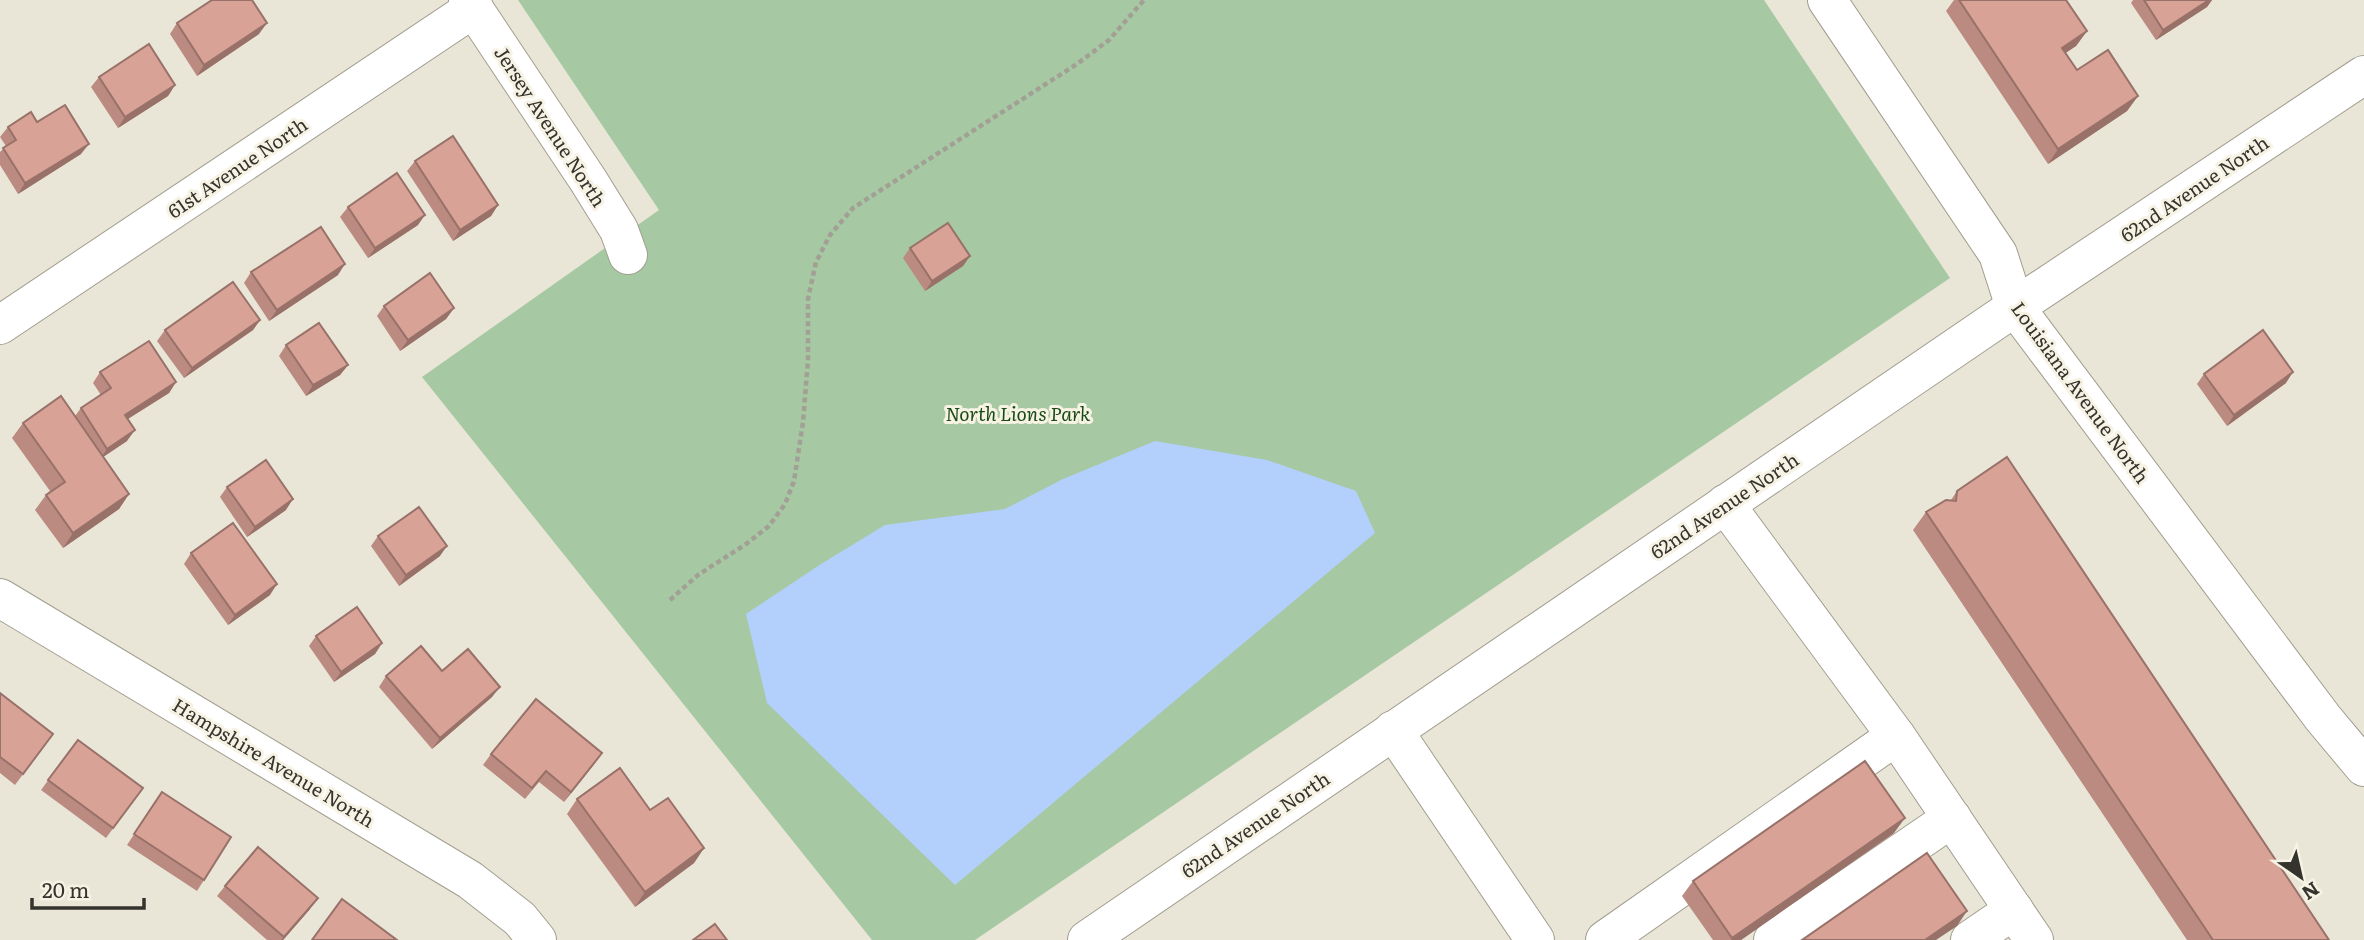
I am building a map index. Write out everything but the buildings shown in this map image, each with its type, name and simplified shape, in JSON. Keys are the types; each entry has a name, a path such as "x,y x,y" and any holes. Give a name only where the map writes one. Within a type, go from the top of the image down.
{"street":[{"name":"Louisiana Avenue North","path":"1827,0 1998,254 2015,307 2323,718 2364,767"},
{"name":"Jersey Avenue North","path":"471,4 588,180 619,230 628,255"},
{"name":"61st Avenue North","path":"0,325 471,4"},
{"name":"62nd Avenue North","path":"1087,940 2015,307 2364,75"},
{"path":"1725,504 1896,736 2024,925 1970,940"},
{"name":"Hampshire Avenue North","path":"0,598 470,880 520,919 537,940"},
{"path":"1393,730 1535,940"},
{"path":"1605,940 1896,736"},
{"path":"1773,940 1952,818"}],"path":[{"path":"670,600 698,575 769,526 785,504 794,481 803,422 808,360 808,299 816,262 830,235 853,208 1077,64 1109,40 1144,0"}],"green space":[{"name":"North Lions Park","path":"518,0 1764,0 1950,278 975,940 872,940 422,377 659,210"}],"water":[{"path":"1155,441 1267,460 1356,491 1375,533 955,885 767,703 746,614 885,525 1005,509 1063,479"}]}
